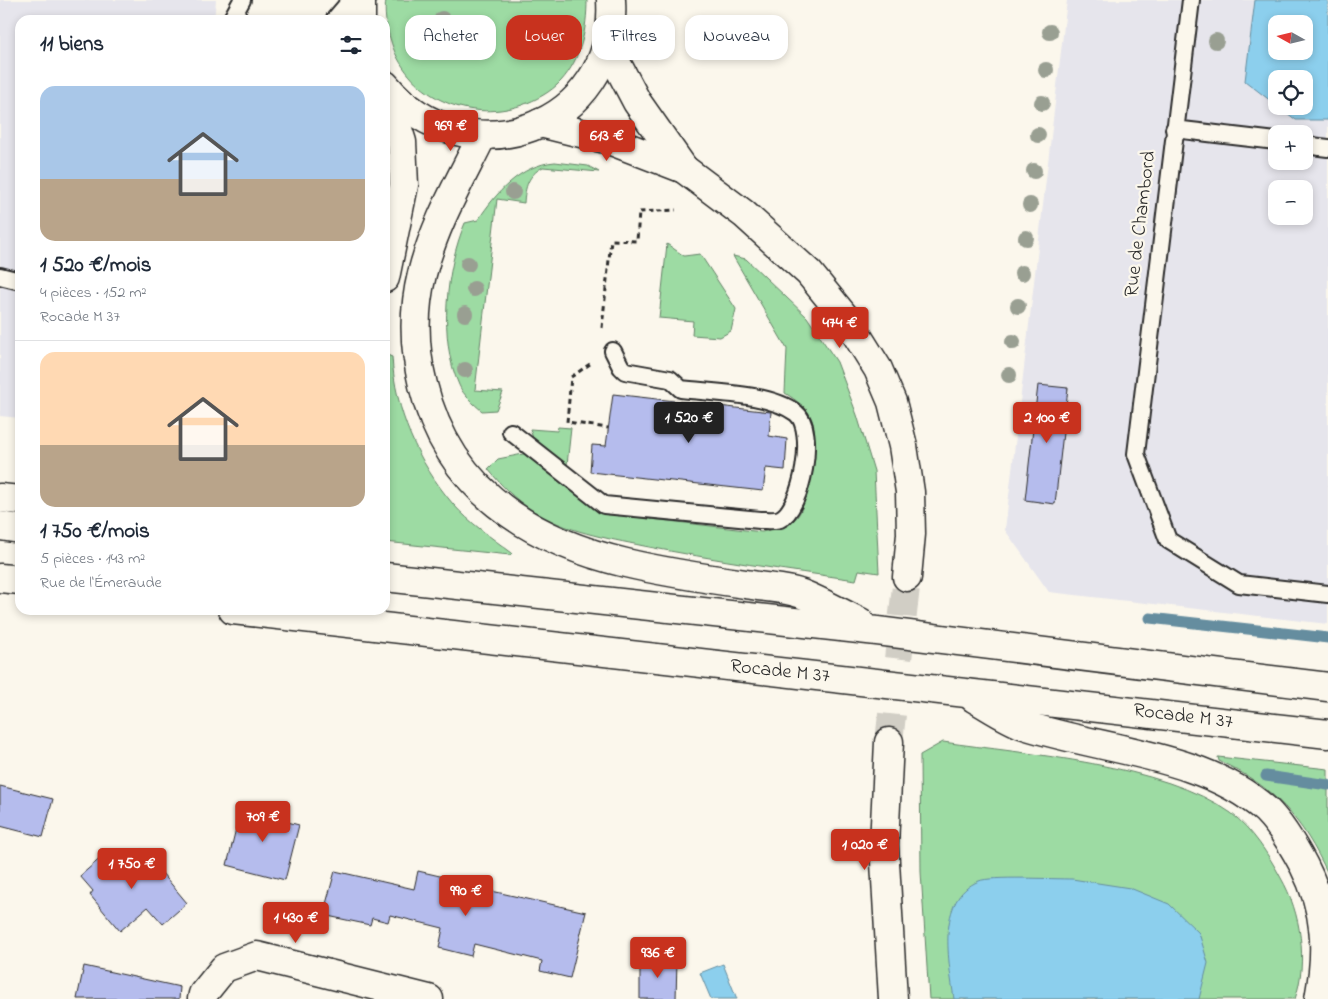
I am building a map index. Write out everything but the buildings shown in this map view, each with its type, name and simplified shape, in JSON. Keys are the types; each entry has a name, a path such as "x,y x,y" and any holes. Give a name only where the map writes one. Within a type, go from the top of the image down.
{"main road":[{"path":"361,0 361,15"},
{"path":"610,15 611,0"},
{"path":"390,90 410,110 426,120 453,131 482,136 512,133 540,123 575,99 589,83 599,60"},
{"path":"614,60 637,102 684,169"},
{"path":"390,105 402,142 404,185 390,254"},
{"path":"540,123 609,140 684,169 744,214 810,273 848,322 878,369 892,402 903,446 910,492 911,534 907,577"},
{"path":"482,136 450,198 422,275 418,301 416,339 419,370 426,400 447,445 473,483 505,511 526,526 579,550 636,565 801,594 877,631"},
{"path":"0,498 15,500"},
{"path":"0,526 15,528"},
{"path":"0,578 15,580"},
{"path":"390,578 877,631 1328,687"},
{"name":"Rocade M 37","path":"277,615 1328,734"},
{"path":"962,692 1023,725 1170,762 1219,781 1243,793 1266,811 1293,844 1310,878 1321,912 1326,945 1319,999"},
{"path":"889,742 884,845 893,999"},
{"path":"202,999 203,994 224,968 256,956 429,999"}],"lane":[{"path":"234,15 242,0"},
{"path":"338,15 351,0"},
{"name":"Rue de Chambord","path":"1191,0 1136,454 1168,540 1239,584 1328,594"},
{"path":"1174,129 1268,140"},
{"path":"1313,146 1328,148"},
{"path":"0,276 15,280"},
{"path":"511,432 604,505 760,520 779,519 789,511 800,485 806,457 806,429 798,414 778,403 680,389 670,379 626,371 621,367 613,351"}],"path":[{"path":"601,333 611,240 636,241 639,212 676,210"},
{"path":"598,359 571,377 567,422 608,428"}],"shaded area":[{"path":"0,0 216,0 214,15 15,15 15,418 0,416"},
{"path":"1067,0 1328,0 1328,624 1049,592 1005,530"}],"green space":[{"path":"386,0 587,0 586,22 582,43 582,15 506,15 506,60 575,60 568,72 553,89 533,101 501,110 480,111 460,107 441,100 424,89 409,75 398,58 390,38 390,15 386,15"},
{"path":"555,162 588,166 599,172 543,167 528,182 524,203 497,199 475,390 503,392 496,410 482,411 461,389 452,367 448,347 447,304 449,282 458,241 465,223 478,220 510,182 542,164"},
{"path":"667,244 684,256 700,254 736,309 731,331 720,337 692,335 693,321 659,318"},
{"path":"733,256 746,259 807,317 837,362 857,415 874,471 879,573 859,570 856,580 697,556 586,533 558,524 532,510 508,491 488,469 498,459 528,453 600,513 762,532 781,527 794,520 801,509 809,486 814,444 813,423 805,409 785,393 787,349"},
{"path":"390,356 392,357 394,377 403,416 410,435 429,471 453,504 481,530 512,553 510,555 390,543"},
{"path":"558,427 571,428 567,465 533,438 530,429 557,431"},
{"path":"943,742 1053,757 1132,772 1203,796 1231,813 1246,827 1265,851 1281,878 1293,906 1298,922 1302,953 1299,984 1295,999 929,999 921,872 920,755"},
{"path":"1218,757 1328,769 1328,874 1308,837 1285,807 1256,782 1219,761"}],"water":[{"path":"1255,0 1328,0 1328,120 1296,120 1290,115 1313,115 1313,70 1268,70 1268,99 1245,81"},
{"path":"985,879 1072,879 1130,888 1169,904 1199,933 1208,963 1199,999 954,999 948,950 948,933 950,916 956,902 965,890"},
{"path":"723,964 737,999 711,999 700,973"}],"waterway":[{"path":"1150,618 1328,638"},
{"path":"1266,776 1328,785"}],"tunnel":[{"path":"889,742 907,577"}]}
